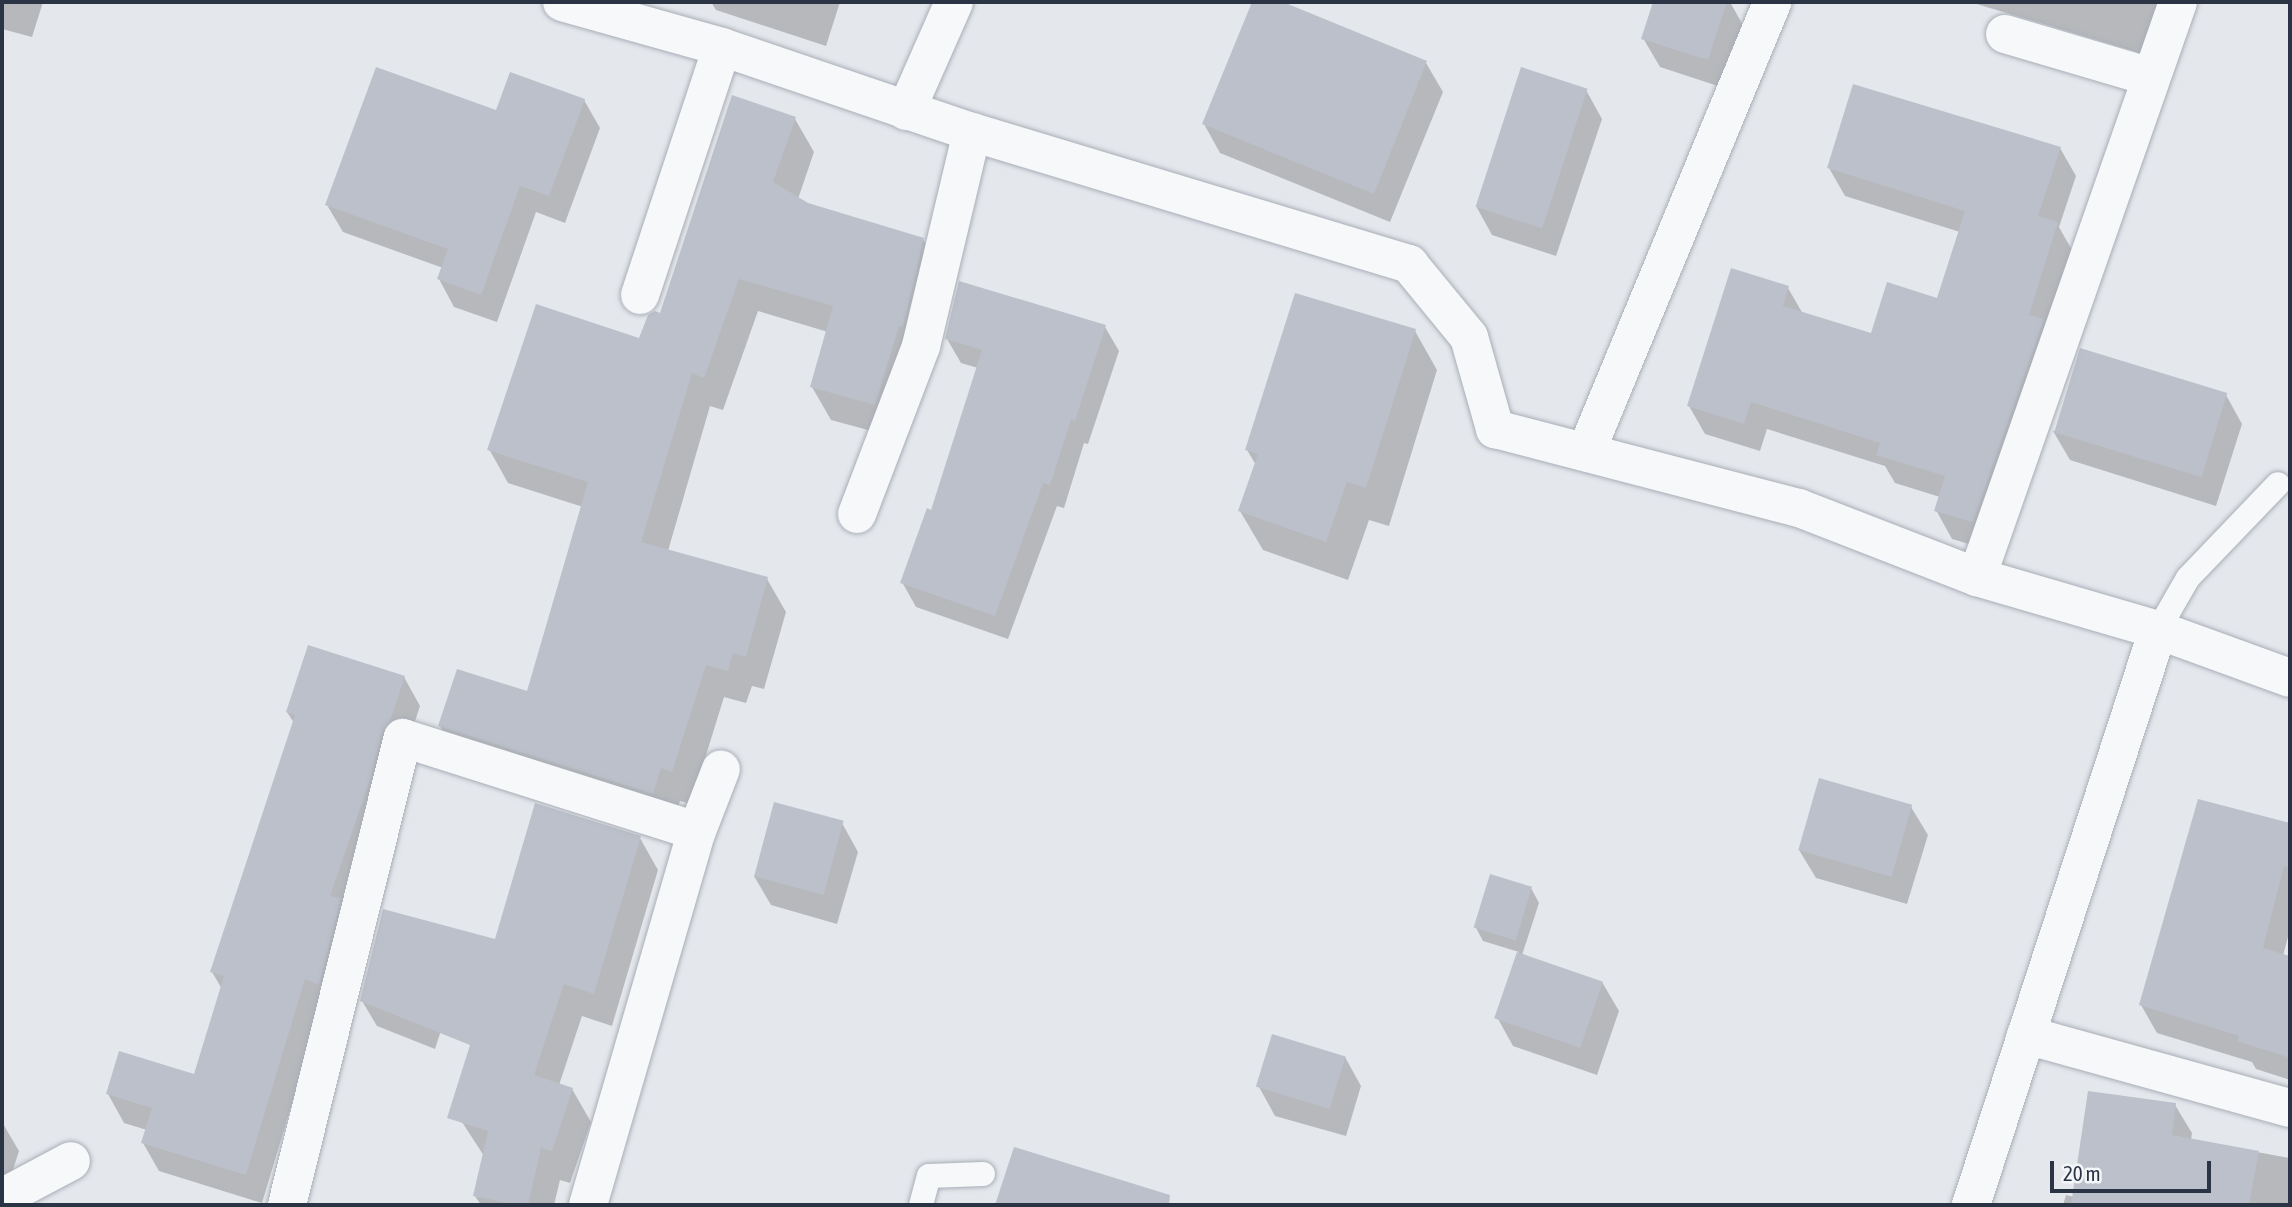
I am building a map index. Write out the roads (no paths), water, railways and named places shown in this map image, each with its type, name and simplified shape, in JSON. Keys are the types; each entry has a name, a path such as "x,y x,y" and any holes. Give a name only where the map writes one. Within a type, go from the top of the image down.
{"street":[{"path":"562,2 722,47 972,132 1409,264 1469,337 1495,429 1799,508 1977,577 2158,630 2290,678"},
{"path":"906,111 954,2"},
{"path":"1586,452 1772,2"},
{"path":"1977,577 2178,2"},
{"path":"2006,34 2151,77"},
{"path":"640,295 722,47"},
{"path":"857,514 921,346 972,132"},
{"path":"1971,1205 2158,630"},
{"path":"287,1205 403,738 697,831"},
{"path":"588,1205 697,831 721,769"},
{"path":"2026,1035 2290,1108"},
{"path":"2,1201 9,1194 71,1161"}],"lane":[{"path":"2158,630 2188,578 2278,484"},
{"path":"920,1205 929,1176 983,1174"}]}
